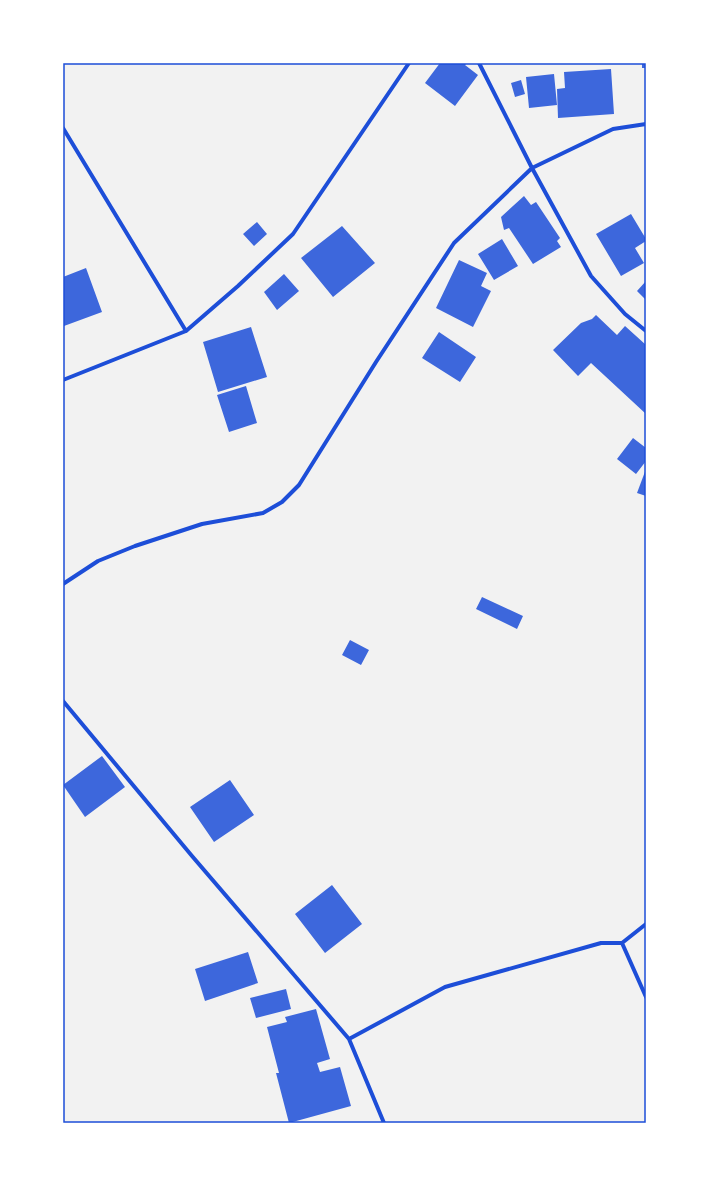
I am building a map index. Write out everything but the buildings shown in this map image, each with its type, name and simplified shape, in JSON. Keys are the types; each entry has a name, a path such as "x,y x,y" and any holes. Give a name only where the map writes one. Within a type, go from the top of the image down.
{"street":[{"path":"63,380 186,331 238,286 293,234 409,63"},
{"path":"479,63 532,168 591,276 625,314 646,331"},
{"path":"63,584 98,561 135,546 202,524 263,513 282,502 299,484 376,362 454,243 532,168 613,129 646,124"},
{"path":"63,128 186,331"},
{"path":"63,701 192,856 349,1039 384,1123"},
{"path":"349,1039 445,987 601,942 622,943 646,924"},
{"path":"622,943 646,997"}]}
